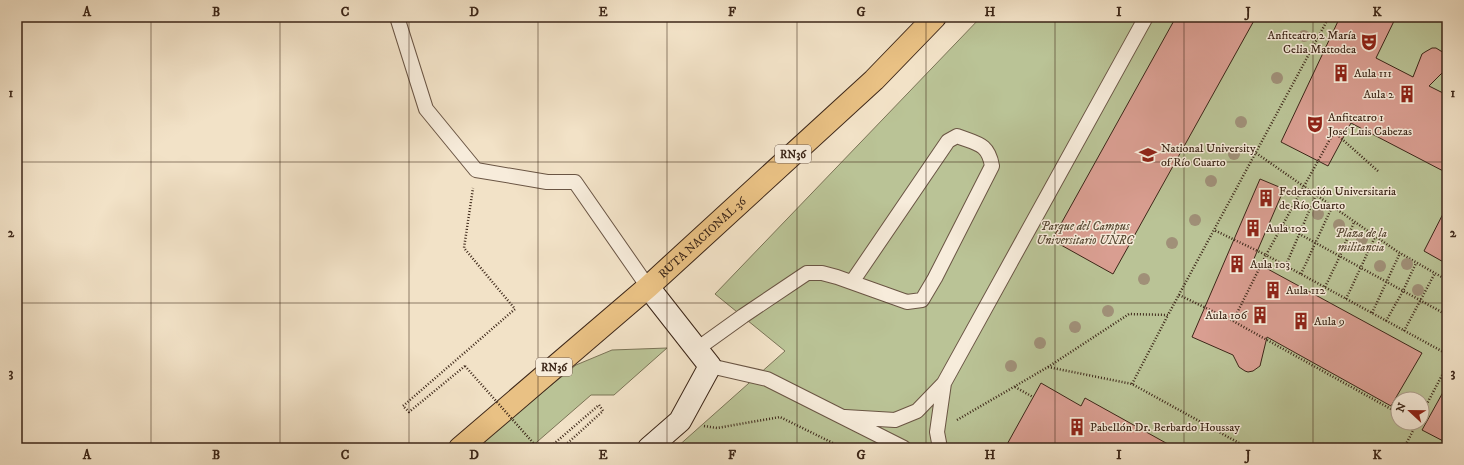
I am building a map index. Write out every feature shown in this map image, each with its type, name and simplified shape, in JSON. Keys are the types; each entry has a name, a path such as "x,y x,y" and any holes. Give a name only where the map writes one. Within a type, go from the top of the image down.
{"highway":[{"name":"RUTA NACIONAL 36","path":"460,448 648,287 874,80 935,17"}],"main road":[{"path":"648,287 703,358 680,420 649,448"}],"lane":[{"path":"397,17 426,109 476,170 547,182 575,182 648,287"},
{"path":"845,417 895,420 916,411 944,383 1146,17"},
{"path":"852,282 948,141 957,136 984,146 991,156 992,166 935,278 922,300 907,302 822,273 807,273 742,316 703,358 767,379 904,448"},
{"path":"940,448 937,432 944,383"}],"path":[{"path":"1132,384 1329,17"},
{"path":"1233,321 1266,255 1334,132 1378,171"},
{"path":"1256,153 1375,237 1416,263 1447,280"},
{"path":"476,170 464,248 515,309 403,406 409,412 465,366 535,447"},
{"path":"1286,265 1316,195"},
{"path":"1300,274 1332,206"},
{"path":"1325,287 1354,222"},
{"path":"1283,225 1447,315"},
{"path":"1214,230 1286,265 1447,354"},
{"path":"1346,299 1362,268 1375,237"},
{"path":"1372,313 1400,253"},
{"path":"1386,321 1403,291 1416,263"},
{"path":"1404,331 1435,273"},
{"path":"1179,295 1233,321 1390,409"},
{"path":"937,432 1048,368 1129,314 1168,315"},
{"path":"1430,398 1447,366"},
{"path":"1048,368 1132,384 1248,448"},
{"path":"1015,387 1033,397"},
{"path":"549,448 599,405 603,411 562,448"},
{"path":"680,420 717,428 780,417 843,448"},
{"path":"1404,448 1413,431"}],"green space":[{"name":"Parque del Campus Universitario UNRC","path":"981,17 1447,17 1447,448 676,448 785,351 715,294"},
{"path":"667,348 614,395 591,395 530,448 474,448 576,365 612,350"}],"building":[{"path":"1176,17 1256,17 1113,274 1052,240"},
{"path":"1340,17 1396,17 1376,58 1413,77 1422,54 1425,52 1432,48 1436,48 1447,57 1447,66 1445,70 1429,86 1447,95 1447,173 1351,123 1328,166 1281,142"},
{"path":"1260,179 1284,189 1253,261 1422,353 1400,391 1390,391 1390,405 1267,337 1260,366 1253,371 1248,372 1239,367 1233,355 1192,337"},
{"path":"1447,206 1447,264 1424,251"},
{"name":"Pabellón Dr. Berbardo Houssay","path":"1041,383 1081,406 1085,398 1175,448 1005,448"},
{"path":"1447,385 1447,443 1424,431 1430,431 1430,416"}],"place":[{"name":"Anfiteatro 2 María Celia Mattodea","path":"1369,42"},
{"name":"Aula 111","path":"1341,73"},
{"name":"Aula 2","path":"1407,94"},
{"name":"Anfiteatro 1 José Luis Cabezas","path":"1315,124"},
{"name":"National University of Río Cuarto","path":"1148,155"},
{"name":"Federación Universitaria de Río Cuarto","path":"1266,198"},
{"name":"Aula 102","path":"1253,228"},
{"name":"Aula 103","path":"1237,264"},
{"name":"Aula 112","path":"1273,290"},
{"name":"Aula 106","path":"1260,315"},
{"name":"Aula 9","path":"1301,321"},
{"name":"Pabellón Dr. Berbardo Houssay","path":"1077,427"}],"park label":[{"name":"Plaza de la militancia","path":"1361,240"}]}
